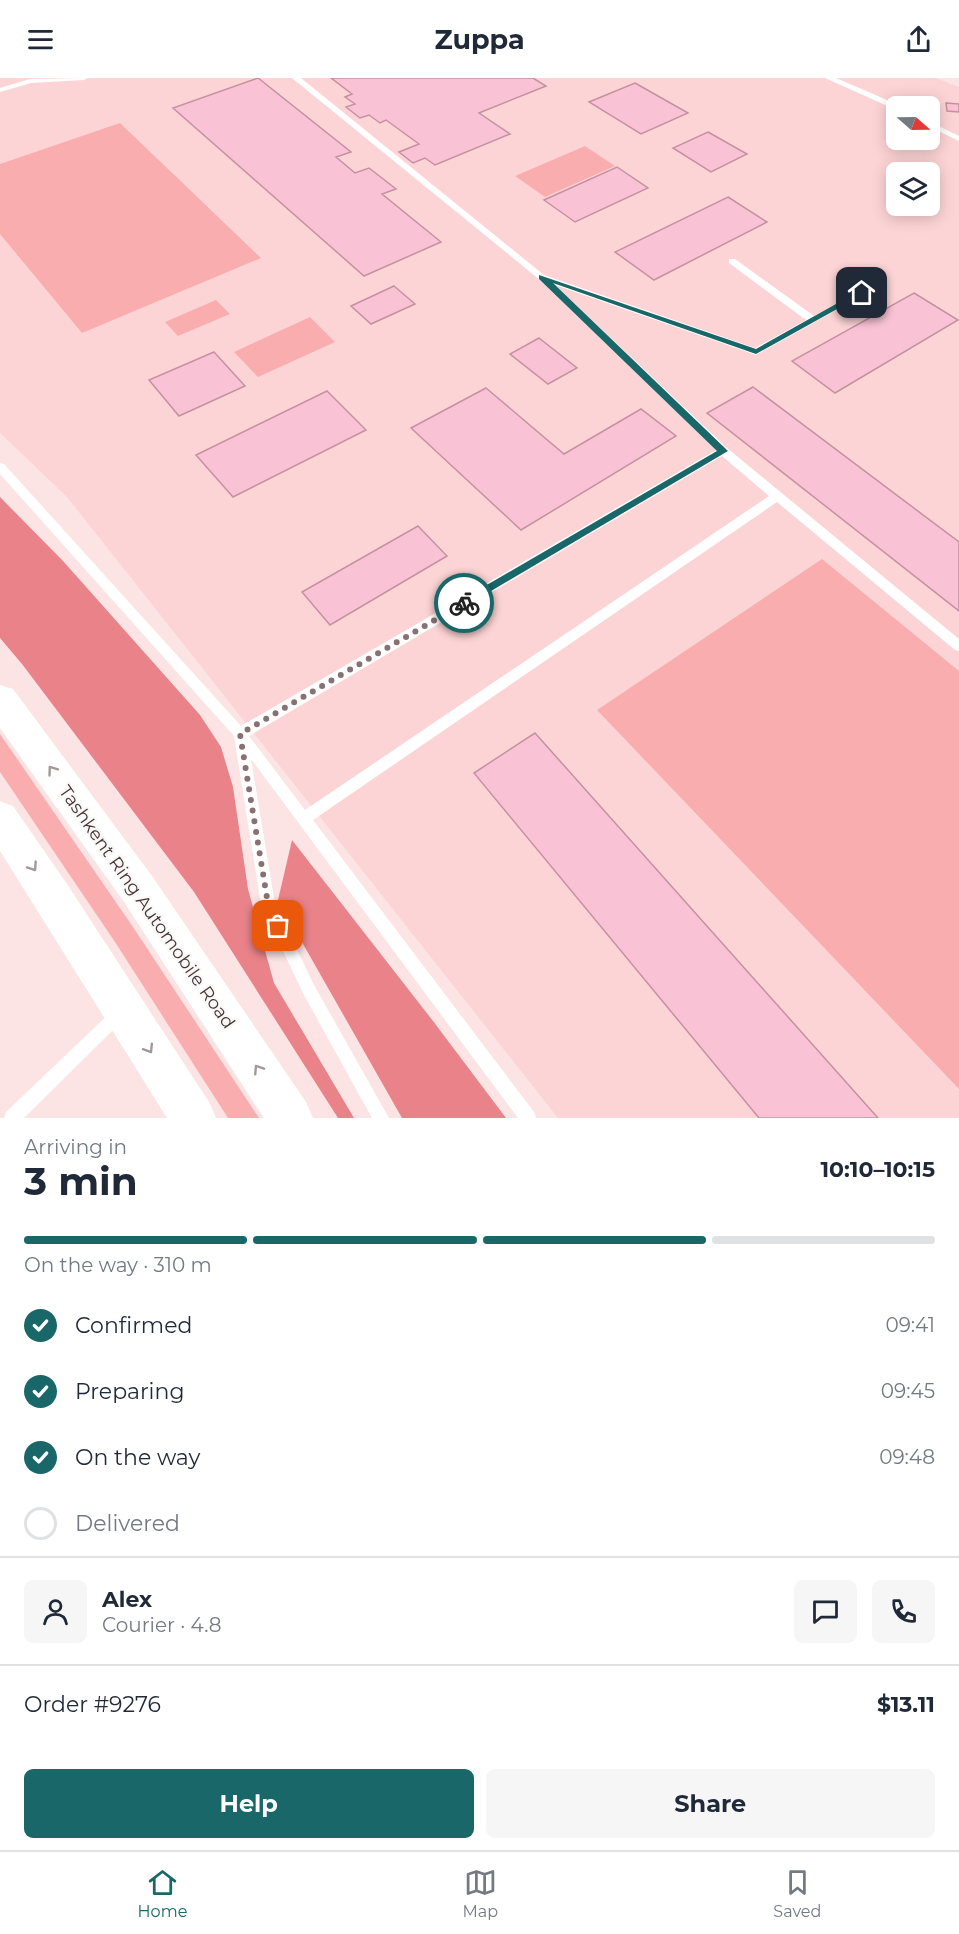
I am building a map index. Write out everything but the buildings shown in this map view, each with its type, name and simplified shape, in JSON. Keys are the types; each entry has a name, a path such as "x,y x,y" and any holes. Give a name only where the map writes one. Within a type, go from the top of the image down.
{"highway":[{"name":"Tashkent Ring Automobile Road","path":"0,700 138,890 290,1118"},
{"path":"0,818 193,1118"}],"lane":[{"path":"0,90 30,81 84,78"},
{"path":"296,78 541,277 723,451 959,646"},
{"path":"829,78 886,103"},
{"path":"940,129 959,139"},
{"path":"732,261 813,320"},
{"path":"541,277 756,352 878,284"},
{"path":"240,734 723,451"},
{"path":"0,467 240,734 528,1118"},
{"path":"304,818 777,496"},
{"path":"240,734 268,904 309,990 381,1118"},
{"path":"12,1118 124,1009"}],"shaded area":[{"path":"0,78 936,78 959,87 959,1118 558,1118 67,497 0,433"},
{"path":"120,123 261,258 82,333 0,234 0,164"},
{"path":"585,146 615,166 545,197 515,176"},
{"path":"216,300 230,314 178,336 165,322"},
{"path":"310,317 335,342 258,377 234,352"},
{"path":"0,497 63,561 200,715 221,747 233,787 248,889 274,983 354,1118 338,1118 194,892 0,638"},
{"path":"822,559 959,671 959,1089 597,710"},
{"path":"0,734 133,927 259,1118 228,1118 115,942 0,772"},
{"path":"292,840 506,1118 402,1118 278,900"}],"way so far":[{"path":"278,926 268,904 240,734 464,603"}],"route":[{"path":"464,603 723,451 541,277 756,352 862,293"}]}
